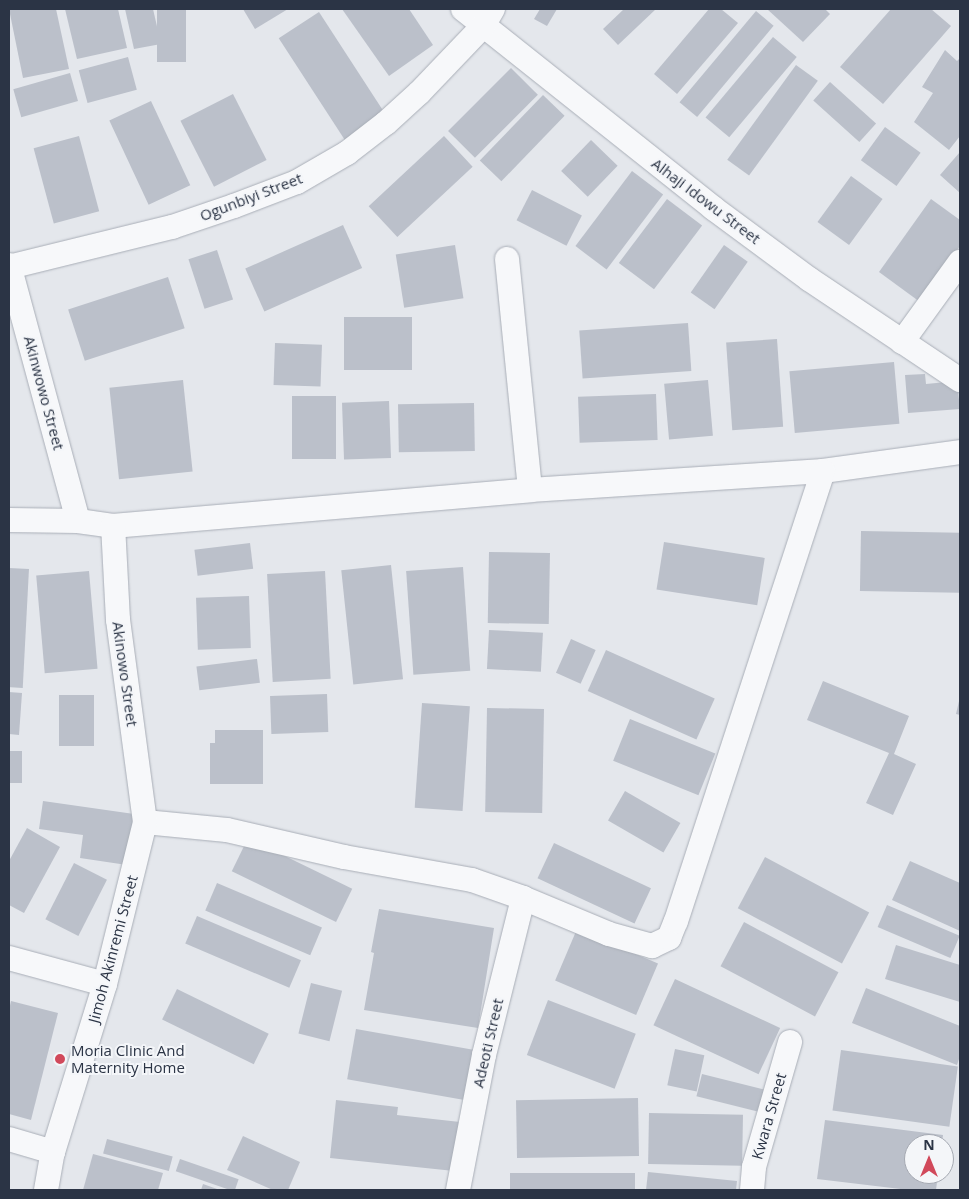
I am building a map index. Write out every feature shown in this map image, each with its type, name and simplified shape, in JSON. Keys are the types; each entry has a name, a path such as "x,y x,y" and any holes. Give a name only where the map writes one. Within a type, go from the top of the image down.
{"street":[{"name":"Alhaji Idowu Street","path":"463,9 488,17 713,208 809,279 960,380"},
{"name":"Ogunbiyi Street","path":"9,266 172,227 297,182 348,153 386,123 419,93 488,17"},
{"path":"507,259 530,490"},
{"path":"902,342 960,262"},
{"name":"Akinwowo Street","path":"9,266 78,521"},
{"path":"9,520 78,521 112,526 530,490 823,471 960,452"},
{"path":"145,822 227,830 344,857 472,880 523,898 609,934 652,946 669,938 676,922 823,471"},
{"name":"Akinowo Street","path":"112,526 118,620 145,822"},
{"name":"Jimoh Akinremi Street","path":"46,1190 53,1152 105,984 145,822"},
{"name":"Adeoti Street","path":"458,1190 484,1055 523,898"},
{"path":"9,958 105,984"},
{"name":"Kwara Street","path":"752,1190 754,1168 790,1042"},
{"path":"9,1139 53,1152"}],"building":[{"path":"9,9 56,9 69,69 23,78"},
{"path":"65,9 118,9 127,48 77,59"},
{"path":"125,9 153,9 161,44 134,49"},
{"path":"157,9 186,9 186,62 157,62"},
{"path":"243,9 288,9 255,29"},
{"path":"342,9 409,9 433,45 389,76"},
{"path":"540,9 557,9 547,26 534,19"},
{"path":"624,9 656,9 618,45 603,29"},
{"path":"709,9 721,9 738,23 677,94 654,74"},
{"path":"767,9 825,9 830,14 803,42"},
{"path":"891,9 931,9 951,26 883,104 840,67"},
{"path":"756,11 774,26 697,117 680,102"},
{"path":"319,12 385,114 345,140 279,38"},
{"path":"773,37 797,57 729,137 706,117"},
{"path":"945,50 957,61 960,58 960,136 949,150 914,122 933,93 922,87"},
{"path":"128,57 137,90 88,103 79,70"},
{"path":"796,65 818,81 749,176 727,160"},
{"path":"511,68 538,95 475,158 448,131"},
{"path":"70,73 78,101 21,117 13,89"},
{"path":"830,82 876,123 859,142 813,101"},
{"path":"233,94 267,160 214,187 180,121"},
{"path":"543,95 565,116 501,181 480,160"},
{"path":"151,101 190,185 149,205 109,120"},
{"path":"885,127 921,153 896,186 861,160"},
{"path":"79,136 99,211 54,224 34,148"},
{"path":"444,136 473,167 397,237 369,206"},
{"path":"591,140 618,166 588,197 561,171"},
{"path":"960,152 960,193 940,175"},
{"path":"632,171 663,194 607,270 575,246"},
{"path":"851,176 883,199 849,245 817,222"},
{"path":"532,190 582,215 566,246 517,220"},
{"path":"667,199 702,225 654,289 619,263"},
{"path":"931,199 960,220 960,246 920,302 879,272"},
{"path":"343,225 362,268 264,311 245,269"},
{"path":"455,245 463,298 404,308 396,254"},
{"path":"724,245 748,262 714,309 691,293"},
{"path":"217,250 233,299 205,309 188,259"},
{"path":"168,277 185,328 85,361 68,309"},
{"path":"344,317 412,317 412,370 344,370"},
{"path":"688,323 691,371 583,378 579,331"},
{"path":"777,339 783,427 732,430 726,343"},
{"path":"275,343 322,345 321,387 274,385"},
{"path":"894,362 899,424 795,433 789,371"},
{"path":"925,374 926,384 957,381 960,409 908,413 905,375"},
{"path":"183,380 193,471 119,479 109,388"},
{"path":"708,380 713,436 669,440 664,384"},
{"path":"656,394 658,440 580,443 578,397"},
{"path":"292,396 336,396 336,459 292,459"},
{"path":"389,401 391,458 344,460 342,403"},
{"path":"474,403 475,451 399,452 398,404"},
{"path":"861,531 960,533 959,593 860,591"},
{"path":"664,542 765,558 757,605 656,589"},
{"path":"250,543 253,569 198,576 194,550"},
{"path":"489,552 550,553 549,624 488,623"},
{"path":"391,565 403,679 353,685 341,570"},
{"path":"463,567 470,671 413,675 406,571"},
{"path":"9,568 29,569 23,688 9,687"},
{"path":"89,571 98,669 45,673 36,576"},
{"path":"325,571 331,679 273,682 267,574"},
{"path":"249,596 251,648 198,650 196,598"},
{"path":"489,630 543,633 541,672 487,669"},
{"path":"571,639 596,650 581,684 556,673"},
{"path":"606,650 715,698 696,740 588,691"},
{"path":"257,659 260,683 199,690 196,666"},
{"path":"823,681 909,716 894,754 916,764 893,815 866,803 889,753 807,720"},
{"path":"9,692 22,693 19,735 9,734"},
{"path":"327,694 328,732 271,734 270,696"},
{"path":"59,695 94,695 94,746 59,746"},
{"path":"960,697 960,715 956,714"},
{"path":"422,703 470,706 463,811 415,808"},
{"path":"487,708 544,709 542,813 485,812"},
{"path":"630,719 715,753 698,795 613,761"},
{"path":"215,730 263,730 263,784 210,784 210,743 215,743"},
{"path":"9,751 22,751 22,783 9,783"},
{"path":"625,791 680,823 663,852 608,820"},
{"path":"43,801 134,814 127,865 80,858 83,835 39,829"},
{"path":"27,828 60,847 24,913 9,905 9,861"},
{"path":"248,838 352,889 336,922 232,871"},
{"path":"554,843 651,888 634,924 538,878"},
{"path":"765,857 869,912 842,964 738,908"},
{"path":"910,861 960,883 960,931 892,900"},
{"path":"74,863 107,880 78,936 45,919"},
{"path":"217,883 322,928 310,955 205,911"},
{"path":"887,905 960,936 950,958 878,927"},
{"path":"379,909 494,928 478,1028 364,1010 374,953 371,952"},
{"path":"197,916 301,960 289,988 185,944"},
{"path":"744,922 838,972 815,1016 721,966"},
{"path":"577,929 658,963 636,1015 555,981"},
{"path":"896,945 960,965 960,1002 885,979"},
{"path":"675,979 780,1028 759,1074 653,1025"},
{"path":"311,983 342,991 329,1041 298,1033"},
{"path":"866,988 960,1026 960,1056 957,1065 852,1023"},
{"path":"177,989 269,1034 254,1064 162,1020"},
{"path":"548,1000 636,1034 615,1089 527,1055"},
{"path":"11,1001 58,1013 31,1120 9,1114 9,1010"},
{"path":"356,1029 473,1050 464,1100 347,1079"},
{"path":"675,1049 704,1055 697,1091 667,1085"},
{"path":"841,1050 958,1066 949,1127 833,1110"},
{"path":"702,1074 767,1090 761,1113 696,1096"},
{"path":"638,1098 639,1156 517,1158 516,1100"},
{"path":"336,1100 398,1107 397,1115 460,1122 454,1171 330,1158"},
{"path":"649,1113 743,1115 742,1166 648,1164"},
{"path":"825,1120 935,1134 904,1134 904,1184 937,1184 936,1190 909,1190 817,1179"},
{"path":"243,1136 300,1162 288,1190 273,1190 227,1170"},
{"path":"107,1139 173,1157 169,1171 103,1153"},
{"path":"93,1154 163,1173 158,1190 83,1190"},
{"path":"180,1159 239,1179 235,1190 230,1190 176,1171"},
{"path":"648,1172 737,1181 736,1190 646,1190"},
{"path":"510,1173 635,1173 635,1190 510,1190"},
{"path":"203,1184 220,1190 201,1190"}],"place":[{"name":"Moria Clinic And Maternity Home","path":"60,1059"}]}
